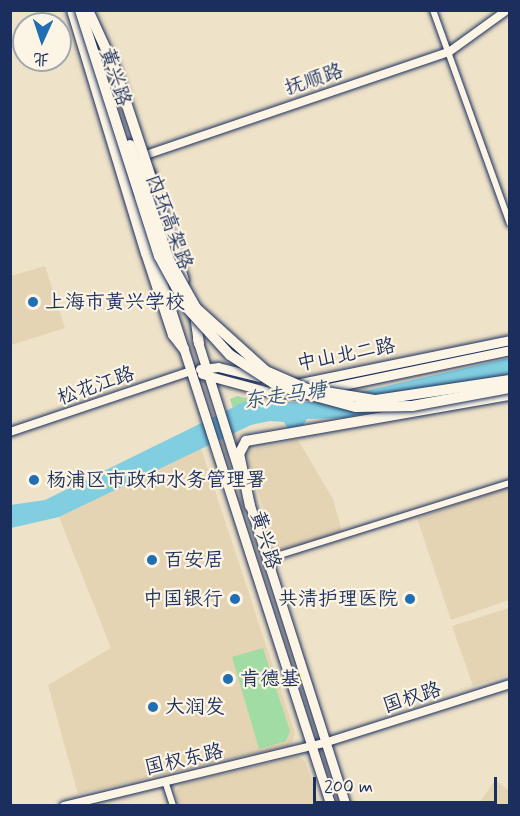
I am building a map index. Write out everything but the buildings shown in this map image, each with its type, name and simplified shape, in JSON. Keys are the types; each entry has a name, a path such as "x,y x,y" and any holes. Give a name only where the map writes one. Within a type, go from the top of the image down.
{"highway":[{"path":"73,10 105,125 172,332 184,349"},
{"name":"内环高架路","path":"80,10 159,255 188,309 230,355 297,393 356,407 412,406 510,388"},
{"path":"89,10 115,69 150,175 193,309 199,344"},
{"name":"内环高架路","path":"89,10 169,260 196,308 232,345 286,380 353,399 412,399 510,380"},
{"path":"250,506 240,461 243,444 510,395"}],"main road":[{"name":"黄兴路","path":"73,10 217,444 331,806"},
{"name":"黄兴路","path":"89,10 139,157 218,411 346,806"},
{"name":"中山北二路","path":"192,371 304,384 510,340"},
{"name":"中山北二路","path":"206,371 265,391 303,394 510,350"}],"street":[{"path":"433,10 510,224"},
{"name":"抚顺路","path":"123,163 449,52 507,10"},
{"name":"松花江路","path":"10,432 192,371"},
{"path":"267,559 510,483"},
{"name":"国权路","path":"310,745 324,743 510,684"},
{"name":"国权东路","path":"64,806 310,745"},
{"path":"165,781 173,806"}],"shaded area":[{"name":"上海市黄兴学校","path":"45,266 65,328 11,345 11,276"},
{"path":"298,440 333,499 342,532 277,551 245,451"},
{"path":"201,448 295,733 292,745 78,794 48,685 111,648 59,517"},
{"path":"509,487 509,600 451,620 417,518"},
{"path":"509,608 509,675 473,686 452,626"},
{"path":"298,756 305,761 320,805 178,805 176,791 182,784"},
{"path":"495,780 509,791 509,805 478,805"}],"green space":[{"path":"237,396 263,401 233,409 230,399"},
{"path":"263,648 290,731 286,741 259,749 232,657"}],"water":[{"name":"东走马塘","path":"509,358 509,380 344,418 307,419 302,427 288,429 284,422 270,421 251,425 59,517 11,528 10,505 45,500 244,402 316,402"}],"place":[{"name":"上海市黄兴学校","path":"33,302"},
{"name":"杨浦区市政和水务管理署","path":"34,480"},
{"name":"百安居","path":"152,560"},
{"name":"中国银行","path":"235,599"},
{"name":"共清护理医院","path":"410,599"},
{"name":"肯德基","path":"228,679"},
{"name":"大润发","path":"153,707"}]}
